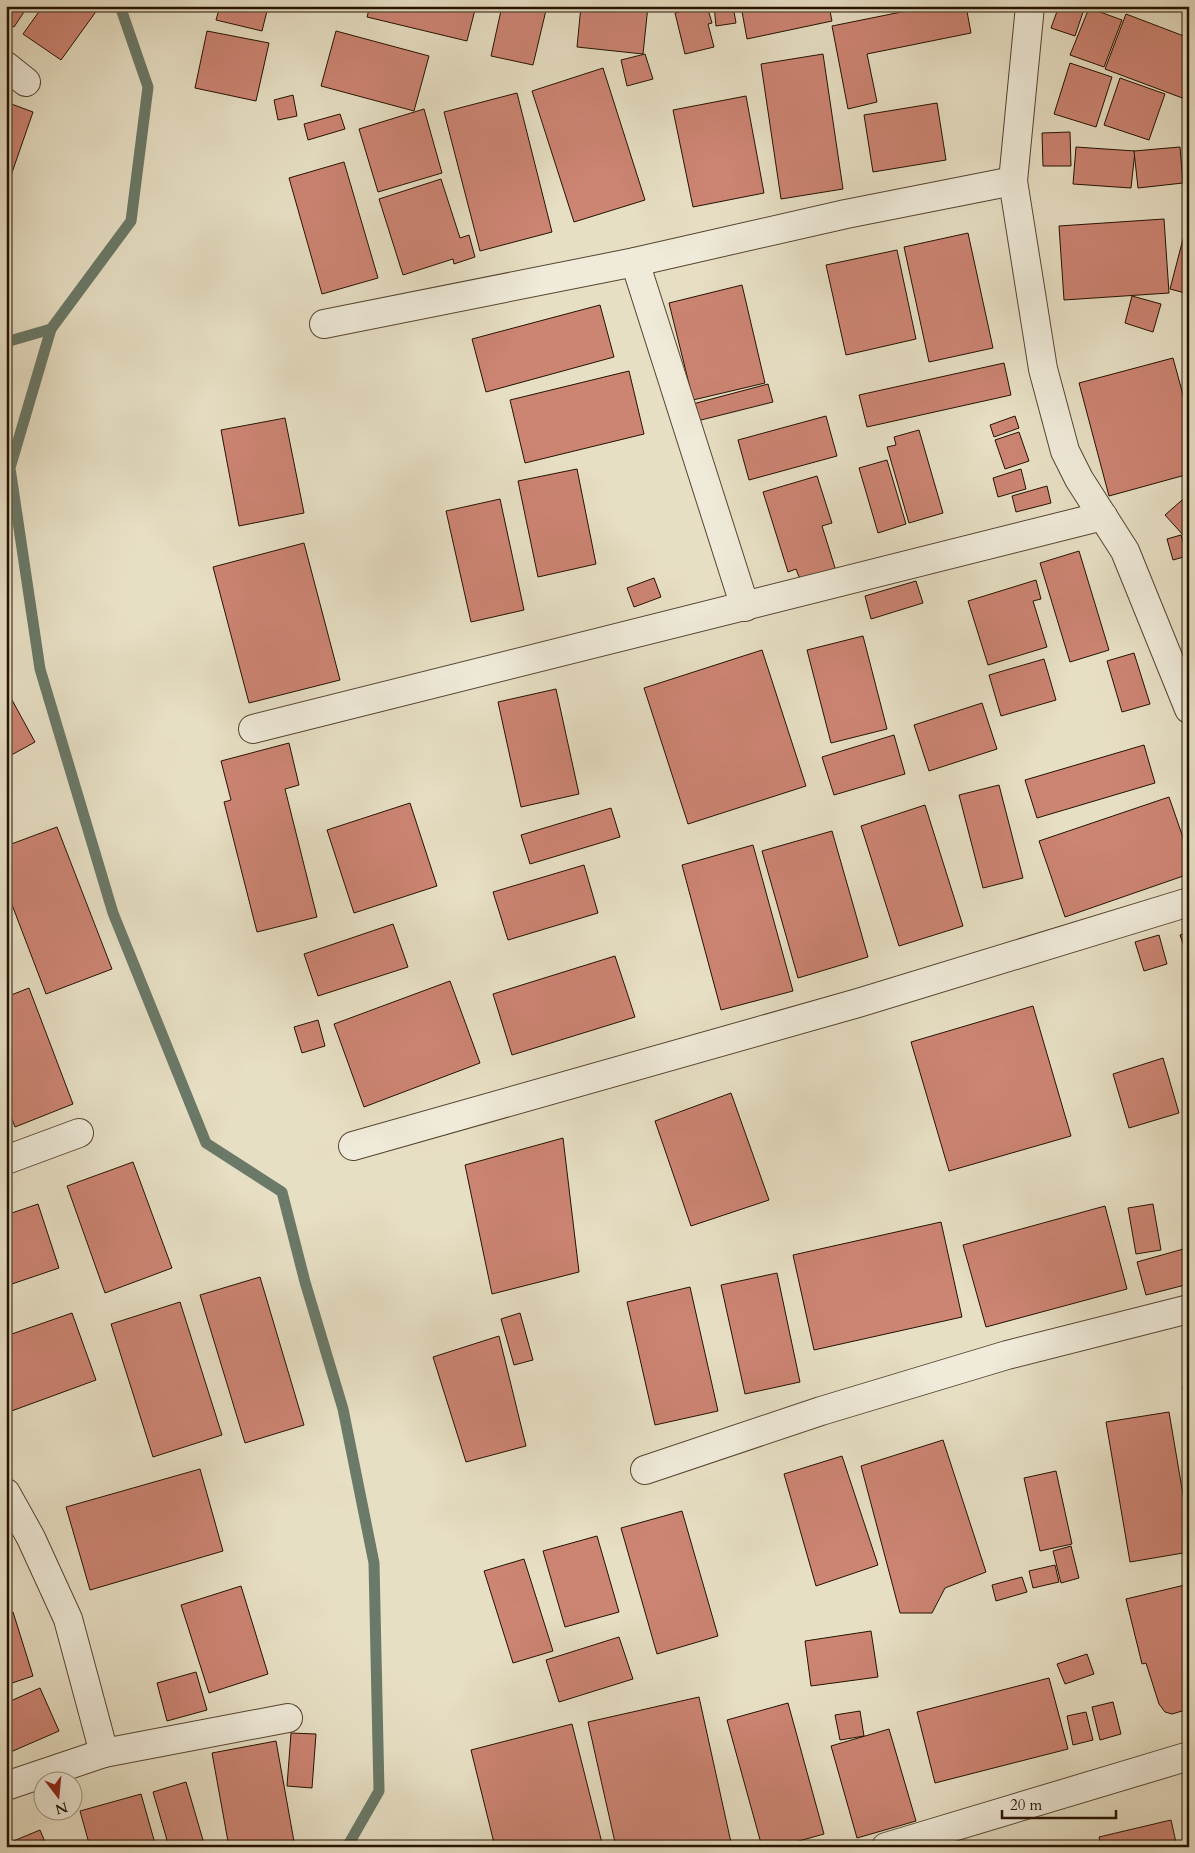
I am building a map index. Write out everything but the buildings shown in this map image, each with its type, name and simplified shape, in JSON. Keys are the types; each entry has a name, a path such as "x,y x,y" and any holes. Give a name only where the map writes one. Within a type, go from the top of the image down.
{"street":[{"path":"1030,6 1013,181 1043,369 1065,451 1079,479 1125,551 1187,700"},
{"path":"324,324 635,262 846,214 1013,181"},
{"path":"635,262 745,607"},
{"path":"253,730 1103,516"},
{"path":"353,1146 858,1003 1189,902"},
{"path":"6,1160 79,1133"},
{"path":"645,1470 821,1411 1007,1355 1189,1309"},
{"path":"6,1493 31,1538 68,1619 104,1753"},
{"path":"6,1786 104,1753 288,1718"},
{"path":"892,1846 1189,1756"}],"waterway":[{"path":"120,6 148,87 131,221 51,329 10,468 40,669 113,913 206,1143 282,1192 305,1282 343,1409 374,1563 379,1791 347,1847"},
{"path":"6,342 51,329"}]}
